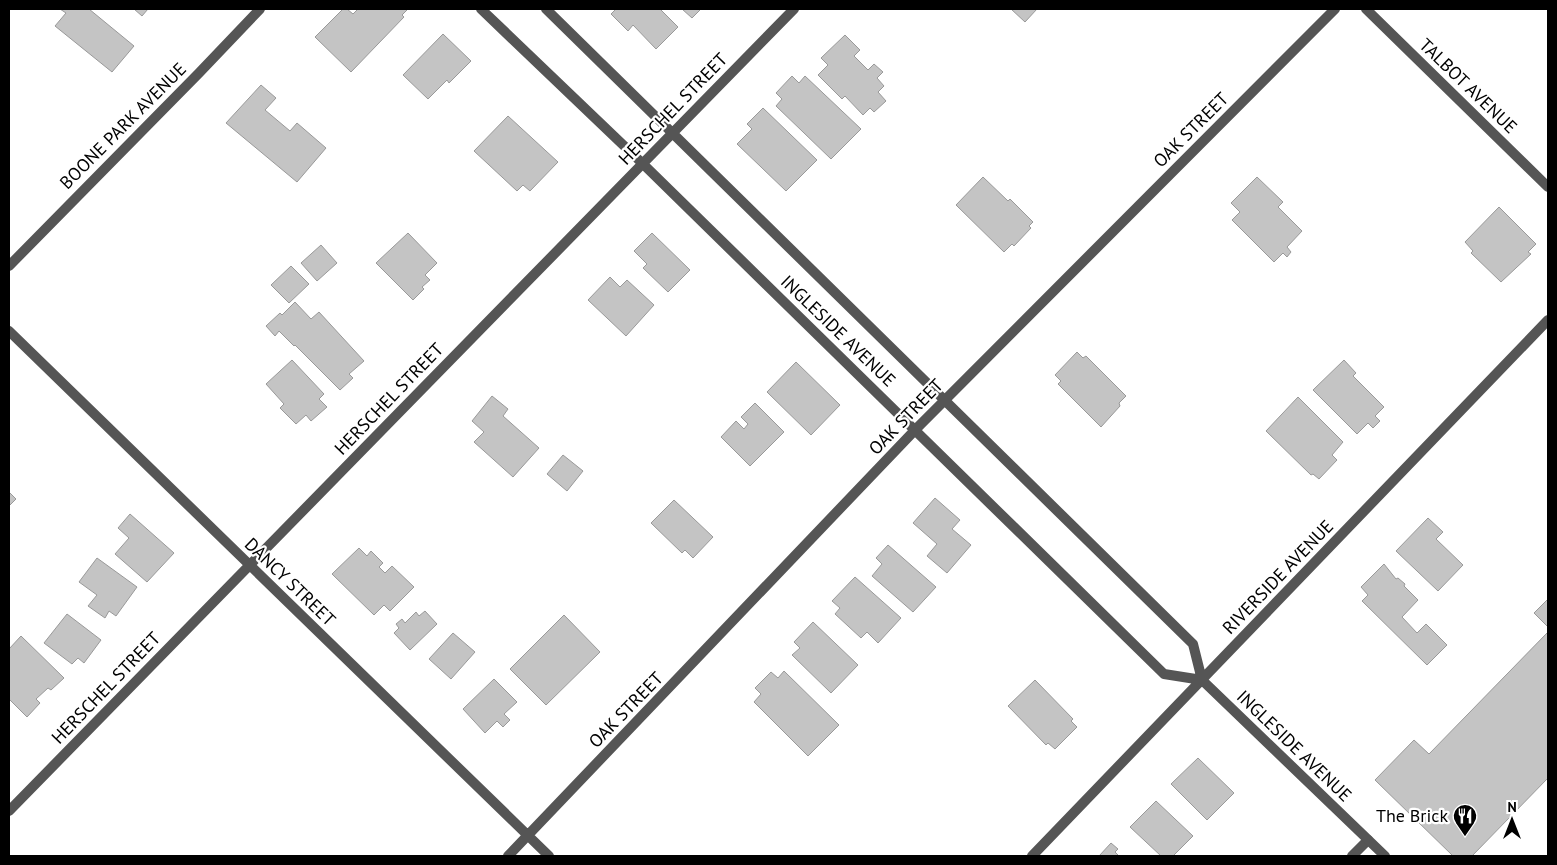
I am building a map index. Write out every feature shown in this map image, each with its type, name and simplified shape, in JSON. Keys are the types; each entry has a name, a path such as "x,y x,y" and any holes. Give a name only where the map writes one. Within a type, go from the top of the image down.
{"street":[{"name":"BOONE PARK AVENUE","path":"9,266 260,9"},
{"name":"INGLESIDE AVENUE","path":"481,9 916,429 1164,674 1202,680"},
{"name":"INGLESIDE AVENUE","path":"546,9 1193,644 1202,680 1385,856"},
{"name":"HERSCHEL STREET","path":"9,811 794,9"},
{"name":"OAK STREET","path":"508,856 916,429 1335,9"},
{"name":"TALBOT AVENUE","path":"1366,9 1548,187"},
{"name":"RIVERSIDE AVENUE","path":"1032,856 1548,320"},
{"name":"DANCY STREET","path":"9,331 549,856"},
{"path":"1352,856 1368,840"}],"building":[{"path":"60,9 89,9 134,46 112,72 55,26 66,13"},
{"path":"134,9 148,9 142,16"},
{"path":"343,9 347,9 353,14 358,9 407,10 402,15 404,17 351,72 315,37"},
{"path":"616,9 660,9 678,27 656,49 633,25 628,31 611,14"},
{"path":"682,9 701,9 692,18"},
{"path":"1011,9 1037,9 1025,22"},
{"path":"443,34 471,61 449,83 447,80 428,99 403,75"},
{"path":"845,35 860,50 854,56 868,70 874,64 883,72 877,78 884,86 878,92 886,101 874,112 870,108 863,115 845,96 842,99 818,75 828,65 821,58"},
{"path":"792,76 799,83 805,76 861,129 831,159 776,106 782,99 776,93"},
{"path":"261,85 276,98 265,110 290,131 297,123 326,148 297,182 226,123"},
{"path":"763,108 817,160 786,191 737,144 752,129 747,124"},
{"path":"508,116 558,162 530,191 523,185 517,191 474,151"},
{"path":"983,177 1008,201 1010,199 1033,222 1029,226 1031,228 1014,246 1012,244 1004,252 956,205"},
{"path":"1257,177 1283,202 1278,207 1302,231 1287,247 1291,252 1287,257 1283,253 1274,262 1232,220 1240,212 1231,203"},
{"path":"1499,207 1536,244 1528,252 1531,254 1501,282 1471,253 1473,251 1465,242"},
{"path":"408,233 437,263 425,275 430,280 422,287 424,289 413,300 376,263"},
{"path":"652,233 690,270 668,292 643,268 647,264 634,251"},
{"path":"321,245 337,263 317,281 301,263"},
{"path":"291,266 309,284 289,303 271,285"},
{"path":"610,277 620,287 627,280 654,305 626,336 588,300"},
{"path":"295,302 311,319 319,312 364,361 349,374 353,378 340,390 279,331 275,336 266,326 280,313 282,315"},
{"path":"1077,352 1083,358 1086,356 1126,396 1119,403 1120,406 1101,427 1058,384 1061,381 1055,375"},
{"path":"292,360 324,394 319,399 327,407 311,421 306,415 296,424 280,408 284,404 266,384"},
{"path":"1344,360 1356,373 1353,376 1384,407 1375,416 1380,421 1373,428 1368,423 1357,434 1313,390"},
{"path":"796,362 840,405 811,435 767,392"},
{"path":"492,396 508,409 503,416 539,448 513,477 474,442 484,432 472,421"},
{"path":"1298,397 1343,442 1332,455 1337,460 1319,479 1313,474 1311,475 1266,431"},
{"path":"755,403 784,432 750,466 721,437 736,421 744,429 748,424 741,417"},
{"path":"563,455 583,471 567,491 547,474"},
{"path":"9,492 16,499 9,506"},
{"path":"935,498 960,520 952,529 971,545 947,573 927,556 937,544 913,523"},
{"path":"674,500 713,537 693,558 685,550 682,553 651,523"},
{"path":"130,514 174,553 147,582 115,554 129,538 118,528"},
{"path":"1428,518 1443,532 1436,539 1463,565 1438,591 1396,551"},
{"path":"888,545 936,587 913,612 872,576 882,564 876,558"},
{"path":"359,548 367,556 371,551 383,563 379,567 385,573 392,566 414,587 390,611 384,605 374,615 332,574"},
{"path":"97,558 137,587 116,616 109,611 105,618 88,606 97,595 79,582"},
{"path":"1384,564 1396,579 1398,578 1405,584 1404,586 1418,600 1402,617 1417,633 1426,624 1447,645 1427,665 1362,601 1368,595 1361,587"},
{"path":"855,577 901,618 878,643 867,632 861,638 835,614 840,608 832,601"},
{"path":"1548,599 1548,627 1534,613"},
{"path":"425,611 437,624 410,650 394,633 399,628 396,624 402,619 405,623 416,612 419,616"},
{"path":"67,614 101,640 84,663 78,658 72,664 44,643"},
{"path":"564,615 600,652 546,705 510,669"},
{"path":"813,622 858,665 831,693 792,655 800,648 794,642"},
{"path":"1548,632 1548,778 1472,856 1453,856 1375,780 1414,740 1429,754"},
{"path":"453,633 475,652 451,679 429,659"},
{"path":"21,636 64,678 51,690 48,688 36,699 40,703 27,717 9,699 9,649"},
{"path":"784,671 839,725 808,756 754,702 761,694 755,688 771,672 778,678"},
{"path":"494,679 517,702 504,714 510,720 503,727 497,721 485,733 463,709"},
{"path":"1035,680 1073,719 1071,721 1077,727 1055,749 1048,743 1046,745 1008,706"},
{"path":"1198,758 1234,793 1207,820 1171,784"},
{"path":"1156,801 1193,836 1173,856 1161,856 1130,827"},
{"path":"1111,843 1118,849 1115,852 1119,856 1099,856"}],"place":[{"name":"The Brick","path":"1465,837"}]}
